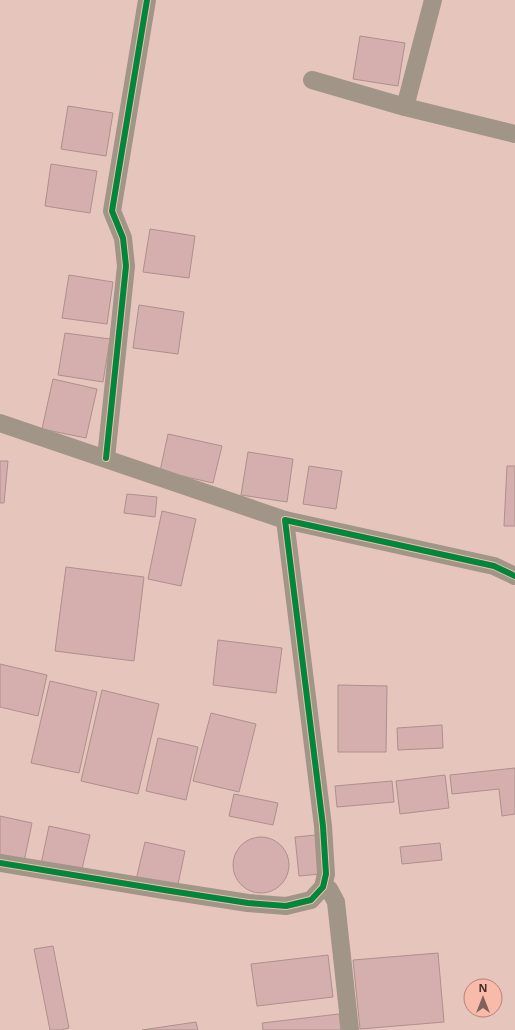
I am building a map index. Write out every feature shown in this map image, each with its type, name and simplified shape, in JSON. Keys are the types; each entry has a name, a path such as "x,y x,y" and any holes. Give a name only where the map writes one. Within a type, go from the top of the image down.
{"street":[{"path":"106,458 126,266 123,238 112,211 147,0"},
{"path":"405,108 433,0"},
{"path":"312,80 405,108 515,134"},
{"path":"0,423 285,520 494,566 515,576"},
{"path":"0,863 248,903 286,906 311,900 323,887 326,874 323,826 285,520"},
{"path":"323,887 329,890 336,902 350,1030"}],"building":[{"path":"360,36 405,43 398,86 353,79"},
{"path":"68,106 113,113 106,156 61,149"},
{"path":"51,164 97,171 90,213 45,206"},
{"path":"150,229 195,236 189,278 143,272"},
{"path":"69,275 113,282 107,324 62,318"},
{"path":"139,305 184,312 178,354 133,348"},
{"path":"65,333 110,339 103,382 58,375"},
{"path":"53,379 97,389 86,438 42,429"},
{"path":"168,434 222,446 213,483 160,471"},
{"path":"248,452 293,459 287,502 241,495"},
{"path":"0,461 8,461 4,503 0,503"},
{"path":"309,466 342,471 336,509 303,504"},
{"path":"507,466 515,466 515,526 504,526"},
{"path":"127,494 157,497 155,517 124,513"},
{"path":"162,511 196,519 181,586 148,579"},
{"path":"66,567 144,577 134,661 55,651"},
{"path":"218,640 282,648 276,693 213,685"},
{"path":"0,664 47,675 38,716 0,707"},
{"path":"50,681 97,692 79,773 31,763"},
{"path":"338,685 387,686 386,752 338,752"},
{"path":"102,690 159,704 138,794 81,781"},
{"path":"211,713 256,724 239,792 193,781"},
{"path":"442,725 443,748 398,750 397,728"},
{"path":"158,738 198,747 186,800 146,791"},
{"path":"515,768 515,814 502,816 499,789 452,794 450,775"},
{"path":"445,775 449,808 400,814 396,781"},
{"path":"392,781 394,802 337,807 335,786"},
{"path":"234,794 278,803 273,825 229,816"},
{"path":"0,816 32,823 24,862 0,856"},
{"path":"49,826 90,835 81,873 41,864"},
{"path":"316,835 320,874 299,876 295,837"},
{"path":"261,837 272,839 281,845 287,854 289,865 287,876 281,885 272,891 261,893 250,891 241,885 235,876 233,865 235,854 241,845 250,839"},
{"path":"145,842 185,851 177,889 136,880"},
{"path":"440,843 442,860 402,864 400,847"},
{"path":"53,946 69,1028 61,1030 50,1030 34,949"},
{"path":"438,953 444,1022 360,1029 353,960"},
{"path":"328,955 333,997 257,1006 251,964"},
{"path":"339,1014 341,1030 263,1030 262,1023"},
{"path":"196,1022 198,1030 142,1030"}],"cycle path":[{"path":"106,458 126,266 123,238 112,211 147,0"},
{"path":"0,863 248,903 286,906 311,900 323,887 326,874 323,826 285,520 494,566 515,576"}]}
